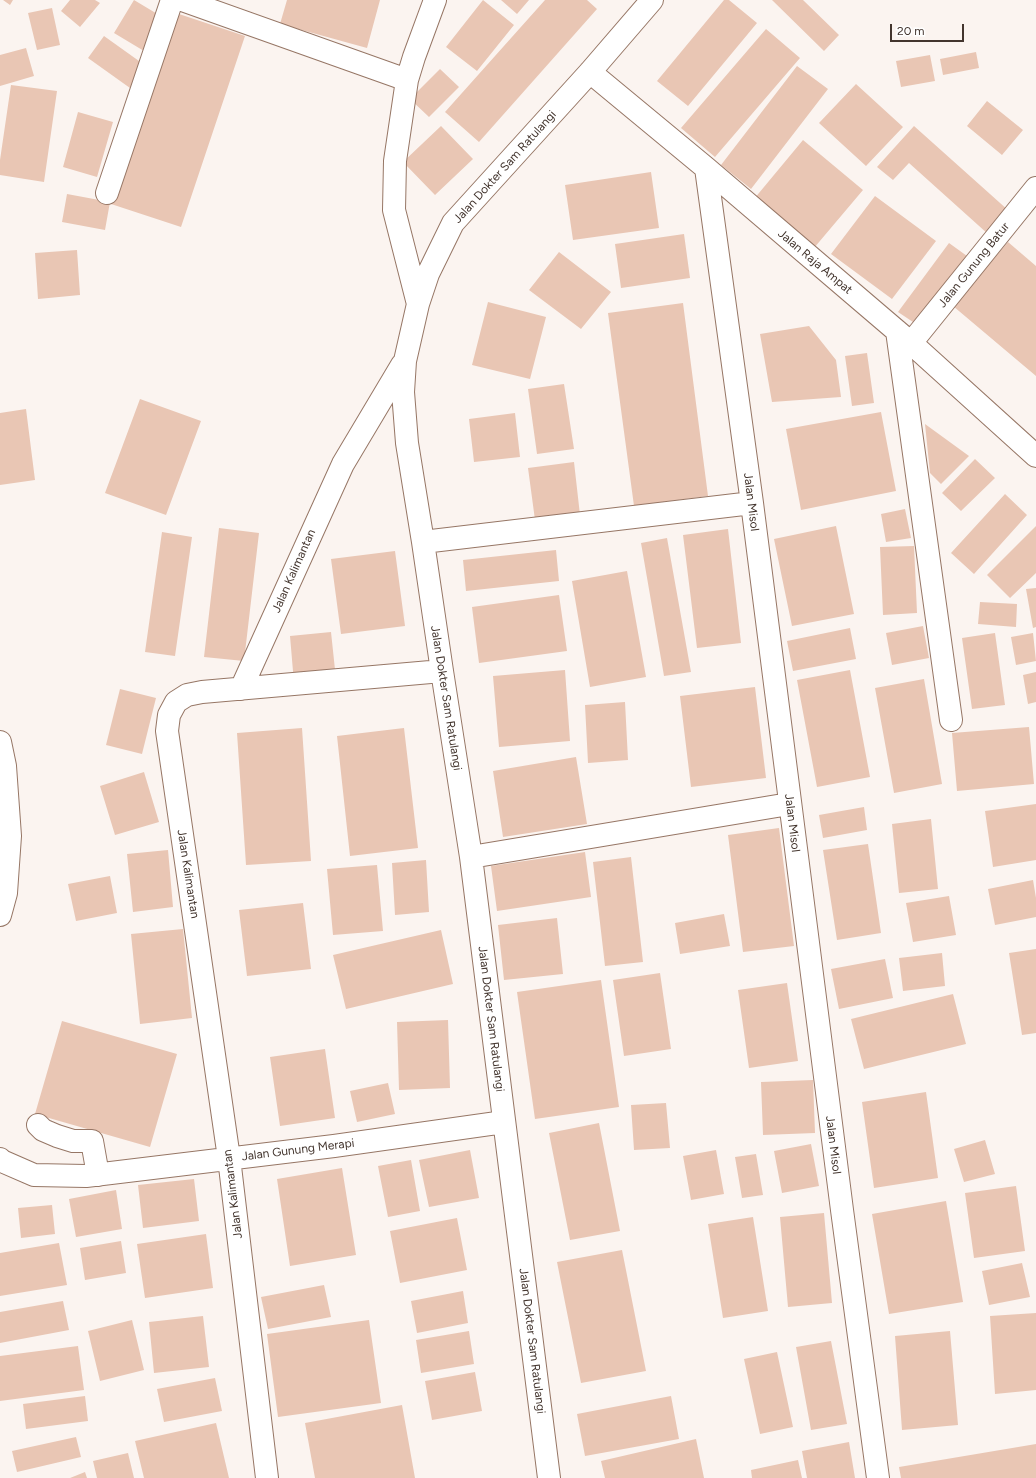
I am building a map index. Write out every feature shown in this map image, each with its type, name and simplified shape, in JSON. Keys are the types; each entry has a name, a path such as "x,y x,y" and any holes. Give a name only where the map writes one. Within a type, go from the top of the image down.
{"street":[{"path":"107,193 172,0"},
{"path":"182,0 407,80"},
{"path":"418,304 394,210 395,161 407,80 435,0"},
{"name":"Jalan Dokter Sam Ratulangi","path":"549,1478 471,857 423,542 406,443 402,392 405,361 418,304 428,274 453,223 590,72 652,0"},
{"name":"Jalan Raja Ampat","path":"590,72 706,168 904,337 1036,456"},
{"name":"Jalan Misol","path":"706,168 752,503 789,804 878,1478"},
{"name":"Jalan Gunung Batur","path":"904,337 1036,188"},
{"path":"904,337 951,720"},
{"name":"Jalan Kalimantan","path":"266,1478 229,1158 167,731 169,715 176,702 187,695 241,688 343,464 405,361"},
{"path":"423,542 752,503"},
{"path":"241,688 442,671"},
{"path":"0,742 5,766 10,836 6,893 0,915"},
{"path":"471,857 789,804"},
{"name":"Jalan Gunung Merapi","path":"0,1159 2,1162 34,1175 98,1175 334,1146 504,1122"},
{"path":"38,1125 43,1130 56,1136 73,1140 92,1141 98,1175"}],"building":[{"path":"3,0 13,0 10,5"},
{"path":"70,0 95,0 100,3 80,27 61,11"},
{"path":"134,0 164,18 144,51 114,33"},
{"path":"287,0 380,0 367,48 280,24"},
{"path":"483,0 514,25 477,71 446,47"},
{"path":"501,0 529,0 517,14"},
{"path":"545,0 587,0 597,9 479,142 445,112"},
{"path":"724,0 729,0 757,23 688,106 657,81"},
{"path":"772,0 803,0 839,35 824,51"},
{"path":"52,8 60,45 37,50 28,13"},
{"path":"176,13 245,36 181,227 111,204"},
{"path":"766,29 800,58 715,157 681,128"},
{"path":"104,36 146,66 130,88 88,58"},
{"path":"26,48 34,76 0,86 0,55"},
{"path":"976,52 979,68 943,75 940,59"},
{"path":"930,55 935,81 901,87 896,61"},
{"path":"797,66 828,89 751,189 721,165"},
{"path":"440,69 459,87 429,117 410,99"},
{"path":"856,84 903,127 866,166 819,123"},
{"path":"11,85 57,91 44,182 0,175 0,160"},
{"path":"987,101 1023,130 1002,155 967,126"},
{"path":"78,112 113,122 97,177 63,167"},
{"path":"441,126 473,159 435,195 403,162"},
{"path":"914,126 1009,211 988,234 909,163 893,180 877,167"},
{"path":"803,140 863,190 814,248 754,199"},
{"path":"651,172 659,228 573,240 565,185"},
{"path":"67,194 110,202 105,230 62,222"},
{"path":"875,196 936,241 892,299 831,254"},
{"path":"684,234 690,278 621,288 615,244"},
{"path":"1008,242 1036,266 1036,376 953,306"},
{"path":"949,243 967,256 916,324 898,312"},
{"path":"77,250 80,295 38,299 35,253"},
{"path":"559,252 611,292 581,329 529,290"},
{"path":"488,302 546,317 530,379 472,365"},
{"path":"683,303 708,496 634,506 608,313"},
{"path":"809,326 836,360 841,397 772,402 760,334"},
{"path":"867,353 874,403 852,406 845,356"},
{"path":"564,384 574,449 537,454 528,389"},
{"path":"140,399 201,421 166,515 105,493"},
{"path":"26,409 35,480 0,485 0,413"},
{"path":"881,412 896,491 801,510 786,429"},
{"path":"515,413 520,457 474,462 469,419"},
{"path":"925,424 969,456 941,484 930,473"},
{"path":"975,459 995,478 961,511 942,493"},
{"path":"574,462 580,515 535,520 528,468"},
{"path":"1005,494 1027,515 974,574 951,553"},
{"path":"905,509 911,538 886,542 881,514"},
{"path":"836,526 854,614 792,626 774,539"},
{"path":"1036,526 1036,573 1010,598 987,575"},
{"path":"219,528 259,533 244,661 204,657"},
{"path":"728,529 741,643 697,648 683,535"},
{"path":"162,532 192,537 175,656 145,652"},
{"path":"667,538 691,672 664,676 641,543"},
{"path":"914,546 917,613 883,615 880,547"},
{"path":"556,550 559,581 466,591 463,560"},
{"path":"395,551 405,626 341,634 331,559"},
{"path":"627,571 646,677 590,687 572,581"},
{"path":"1036,588 1036,627 1033,628 1026,589"},
{"path":"559,595 567,651 479,663 472,607"},
{"path":"980,602 1017,604 1016,627 978,624"},
{"path":"923,626 929,658 892,665 886,633"},
{"path":"850,628 856,659 793,671 787,641"},
{"path":"331,632 336,679 294,683 290,636"},
{"path":"995,633 1005,705 972,709 962,638"},
{"path":"1033,633 1036,661 1016,665 1011,637"},
{"path":"565,670 570,741 499,747 493,676"},
{"path":"850,670 870,777 817,787 797,680"},
{"path":"1036,672 1036,702 1028,704 1023,675"},
{"path":"924,679 942,784 894,793 875,688"},
{"path":"755,687 766,778 691,787 680,696"},
{"path":"120,689 156,698 142,754 106,745"},
{"path":"625,702 628,760 588,763 585,705"},
{"path":"1029,727 1034,784 957,791 952,733"},
{"path":"302,728 311,861 246,865 237,733"},
{"path":"404,728 418,848 350,856 337,736"},
{"path":"576,757 587,824 503,837 493,771"},
{"path":"144,772 159,822 115,835 100,786"},
{"path":"1036,804 1036,860 993,867 985,811"},
{"path":"864,807 867,830 823,838 819,815"},
{"path":"931,819 938,889 899,893 892,824"},
{"path":"779,828 794,946 743,952 728,835"},
{"path":"868,844 881,933 837,940 823,850"},
{"path":"168,850 173,907 133,912 127,854"},
{"path":"585,852 591,897 497,911 491,866"},
{"path":"631,857 643,962 605,966 593,862"},
{"path":"426,860 429,912 395,915 392,863"},
{"path":"377,865 383,931 333,935 327,869"},
{"path":"110,876 117,913 76,921 68,884"},
{"path":"1033,880 1036,898 1036,917 995,925 988,889"},
{"path":"949,896 956,935 913,942 906,903"},
{"path":"303,903 311,969 247,976 239,910"},
{"path":"724,914 730,946 680,954 675,923"},
{"path":"557,918 563,974 504,980 498,925"},
{"path":"183,929 192,1018 140,1024 131,934"},
{"path":"441,930 453,984 346,1009 333,955"},
{"path":"1036,949 1036,1033 1022,1035 1009,953"},
{"path":"942,953 945,986 903,991 899,958"},
{"path":"885,959 893,998 839,1009 831,969"},
{"path":"660,973 671,1049 624,1056 613,980"},
{"path":"601,980 619,1107 535,1119 517,992"},
{"path":"787,983 798,1061 749,1068 738,990"},
{"path":"953,994 966,1044 864,1069 851,1019"},
{"path":"448,1020 450,1088 399,1090 397,1022"},
{"path":"62,1021 177,1054 150,1147 35,1114"},
{"path":"325,1049 335,1118 280,1126 270,1057"},
{"path":"813,1080 815,1133 763,1135 761,1082"},
{"path":"388,1083 395,1114 357,1122 350,1091"},
{"path":"926,1092 938,1178 874,1188 862,1102"},
{"path":"666,1103 670,1148 634,1150 631,1105"},
{"path":"599,1123 620,1231 570,1240 549,1133"},
{"path":"985,1140 995,1174 964,1182 954,1149"},
{"path":"811,1144 819,1186 782,1193 774,1151"},
{"path":"470,1150 479,1198 429,1207 419,1160"},
{"path":"716,1150 724,1194 691,1200 683,1156"},
{"path":"756,1154 763,1195 742,1198 735,1157"},
{"path":"411,1160 420,1211 388,1217 378,1166"},
{"path":"342,1168 356,1255 290,1266 277,1179"},
{"path":"194,1179 199,1221 143,1228 138,1185"},
{"path":"1016,1186 1025,1251 974,1258 965,1193"},
{"path":"116,1190 122,1229 76,1237 69,1199"},
{"path":"946,1201 963,1302 889,1314 872,1214"},
{"path":"52,1205 55,1234 21,1238 18,1208"},
{"path":"824,1213 832,1303 788,1307 780,1217"},
{"path":"753,1217 768,1311 723,1318 708,1224"},
{"path":"457,1218 467,1270 400,1283 390,1231"},
{"path":"206,1234 213,1288 145,1298 137,1244"},
{"path":"121,1241 126,1273 85,1280 80,1248"},
{"path":"59,1243 67,1285 0,1296 0,1253"},
{"path":"622,1250 646,1371 581,1383 557,1262"},
{"path":"1022,1263 1030,1297 989,1305 982,1271"},
{"path":"324,1285 331,1317 268,1329 261,1297"},
{"path":"463,1291 468,1323 417,1333 411,1301"},
{"path":"63,1301 69,1330 0,1343 0,1312"},
{"path":"1036,1313 1036,1390 995,1394 990,1316"},
{"path":"203,1316 209,1367 154,1373 149,1322"},
{"path":"132,1320 144,1370 100,1381 88,1331"},
{"path":"369,1320 381,1403 278,1417 267,1334"},
{"path":"469,1331 474,1364 421,1373 416,1340"},
{"path":"950,1331 958,1425 902,1430 895,1336"},
{"path":"831,1341 847,1424 811,1430 796,1347"},
{"path":"78,1346 84,1390 0,1401 0,1356"},
{"path":"777,1352 793,1427 760,1434 744,1359"},
{"path":"475,1372 482,1411 432,1420 425,1381"},
{"path":"215,1378 222,1411 164,1422 157,1389"},
{"path":"85,1396 88,1421 26,1429 23,1404"},
{"path":"671,1396 679,1439 585,1456 577,1414"},
{"path":"402,1405 415,1478 315,1478 305,1423"},
{"path":"216,1423 229,1478 144,1478 135,1441"},
{"path":"76,1437 81,1457 17,1472 12,1451"},
{"path":"696,1439 704,1478 605,1478 601,1461"},
{"path":"849,1442 855,1478 807,1478 802,1451"},
{"path":"1036,1444 1036,1478 901,1478 899,1467"},
{"path":"128,1453 134,1478 97,1478 93,1461"},
{"path":"798,1460 802,1478 752,1478 751,1470"},
{"path":"85,1472 87,1478 70,1478"}]}
